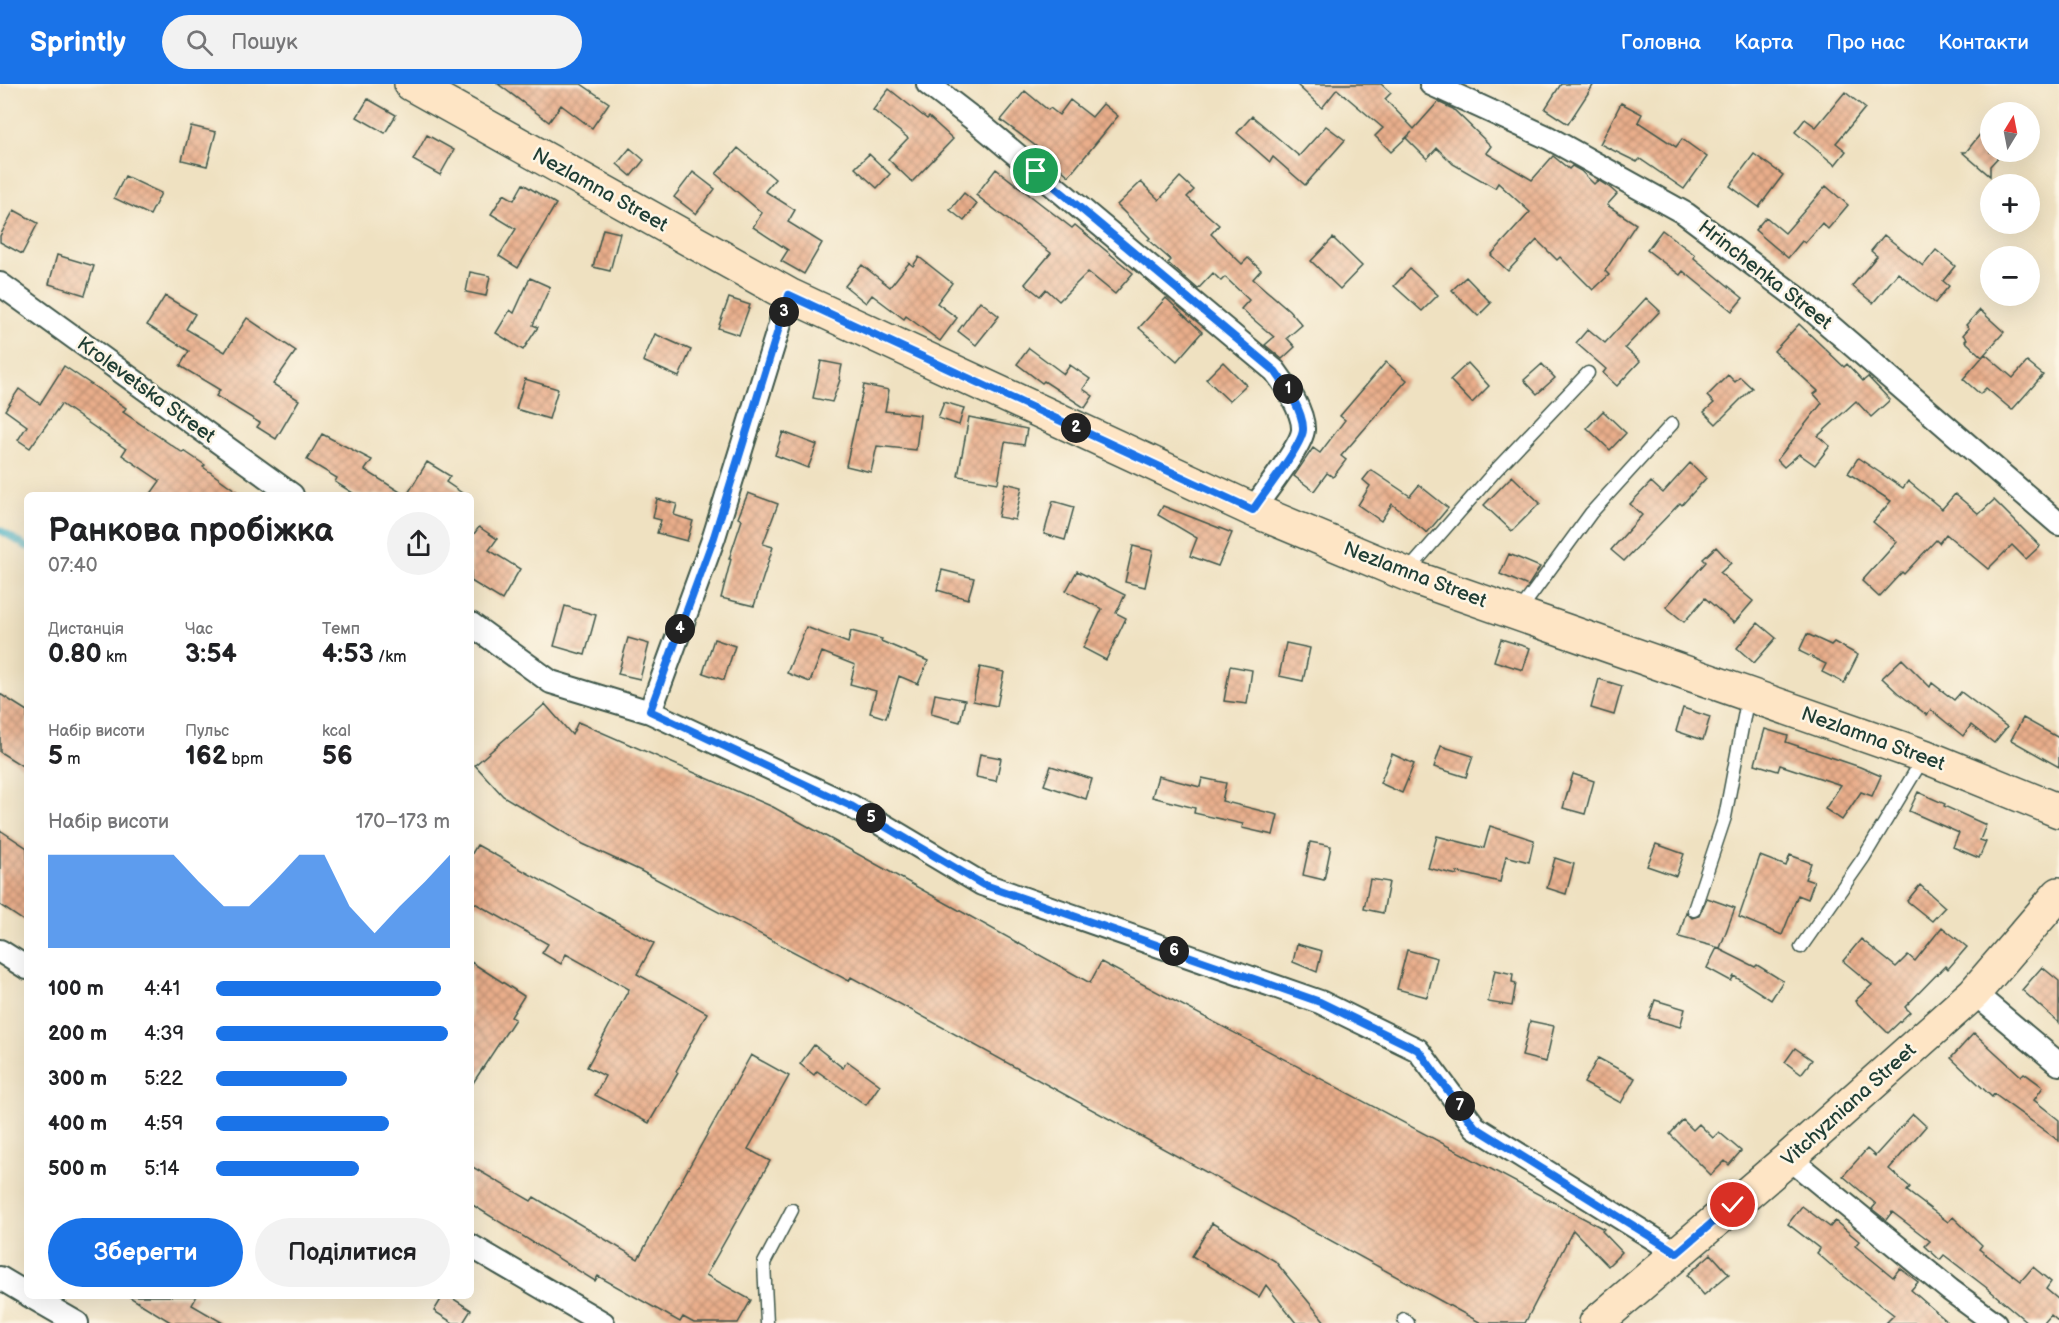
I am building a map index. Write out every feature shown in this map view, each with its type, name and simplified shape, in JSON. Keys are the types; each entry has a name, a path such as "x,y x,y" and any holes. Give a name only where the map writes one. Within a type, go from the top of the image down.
{"street":[{"name":"Nezlamna Street","path":"411,84 789,295 1253,510 1406,573 1924,756 2059,811"},
{"path":"928,84 981,124 1275,371 1289,389 1303,430 1295,449 1253,510"},
{"name":"Hrinchenka Street","path":"1431,84 1549,138 1686,214 1799,299 2059,524"},
{"name":"Krolevetska Street","path":"0,284 288,492"},
{"path":"650,711 714,537 789,295"},
{"path":"474,626 551,682 650,711 851,806 982,884 1320,1002 1418,1050 1475,1127 1677,1253"},
{"name":"Vitchyzniana Street","path":"1596,1323 1789,1158 1974,993 2059,894"},
{"path":"0,951 24,966"},
{"path":"1974,993 2059,1064"},
{"path":"1789,1158 1950,1290 1995,1323"},
{"path":"474,1248 603,1323"},
{"path":"0,1278 24,1292"},
{"path":"36,1299 77,1323"}],"lane":[{"path":"1406,573 1496,470 1588,373"},
{"path":"1518,614 1591,513 1672,424"},
{"path":"1694,910 1725,817 1748,695"},
{"path":"1801,947 1864,858 1924,756"},
{"path":"767,1323 764,1263 792,1210"}],"building":[{"path":"498,84 581,84 609,103 592,128 561,105 549,122"},
{"path":"1296,84 1381,84 1391,93 1385,99 1414,129 1438,102 1453,109 1491,146 1486,153 1532,180 1553,156 1569,169 1572,166 1581,171 1594,184 1598,180 1609,187 1617,194 1607,205 1636,224 1605,271 1609,275 1593,290 1560,257 1557,260 1537,240 1508,271 1491,255 1530,212 1498,183 1495,188 1453,164 1437,148 1427,159 1406,138 1412,132 1391,152 1375,136 1383,128 1337,89 1322,108"},
{"path":"1561,84 1594,84 1568,124 1545,109"},
{"path":"889,89 927,119 929,117 953,139 912,182 888,159 908,138 873,110"},
{"path":"1025,91 1048,110 1050,108 1059,115 1070,100 1092,117 1103,104 1118,116 1069,176 1055,164 1057,162 1001,120"},
{"path":"1845,92 1865,108 1836,143 1846,151 1835,165 1795,132 1805,119 1816,127"},
{"path":"368,99 396,115 385,133 357,117"},
{"path":"1621,103 1642,114 1638,122 1676,147 1682,139 1707,157 1684,189 1640,159 1637,162 1600,144"},
{"path":"1252,116 1299,156 1326,126 1345,140 1305,185 1273,157 1270,162 1237,133"},
{"path":"191,126 216,132 207,166 182,160"},
{"path":"1980,134 1980,162 1994,162 1990,166 1990,174 1962,152 1966,152"},
{"path":"427,135 454,150 440,175 413,160"},
{"path":"630,148 644,160 631,176 617,164"},
{"path":"738,148 775,179 765,191 795,210 788,222 822,243 804,274 781,261 788,250 753,227 762,213 716,174"},
{"path":"869,154 890,174 877,188 855,168"},
{"path":"1754,154 1783,175 1759,207 1730,186"},
{"path":"996,169 1072,228 1075,225 1133,273 1115,294 1088,272 1059,301 1046,289 1040,296 1025,284 1051,253 976,195"},
{"path":"693,172 715,189 696,214 674,197"},
{"path":"125,176 161,193 150,215 114,198"},
{"path":"1180,177 1194,190 1187,197 1219,225 1211,234 1242,264 1248,258 1261,270 1253,279 1289,310 1302,325 1287,338 1295,347 1282,359 1265,345 1274,337 1241,309 1249,300 1225,277 1221,281 1213,273 1198,289 1168,263 1171,260 1148,240 1150,238 1117,205 1141,182 1159,200"},
{"path":"523,184 556,204 518,268 499,256 516,229 491,214 504,194 514,200"},
{"path":"1826,186 1848,205 1828,229 1822,223 1805,243 1802,241 1788,258 1755,230 1766,217 1785,233"},
{"path":"964,193 977,204 964,221 950,210"},
{"path":"14,210 38,223 22,254 0,242 0,236"},
{"path":"603,229 620,233 610,271 593,267"},
{"path":"1662,230 1695,255 1694,258 1743,298 1732,311 1683,271 1680,275 1647,250"},
{"path":"1884,235 1923,266 1936,250 1955,266 1943,281 1949,286 1935,303 1898,273 1873,303 1852,286 1877,256 1871,251"},
{"path":"1333,238 1362,266 1340,289 1311,261"},
{"path":"57,255 94,266 85,295 49,284"},
{"path":"919,257 952,283 937,303 957,318 940,341 906,316 904,319 872,295 866,303 845,286 862,265 890,287 909,263 913,266"},
{"path":"1410,269 1438,295 1422,311 1394,286"},
{"path":"470,272 490,276 486,296 466,292"},
{"path":"1466,277 1491,303 1478,316 1452,290"},
{"path":"530,278 550,287 533,325 538,327 523,350 496,333 510,310 514,313"},
{"path":"165,296 195,314 186,329 225,352 247,318 296,351 273,384 299,400 276,439 257,427 260,423 216,396 220,390 180,366 189,351 147,325"},
{"path":"729,298 750,305 739,335 718,328"},
{"path":"1166,298 1202,332 1177,361 1139,328"},
{"path":"1646,298 1660,311 1625,348 1640,361 1617,386 1603,373 1606,369 1576,343 1588,329 1605,343"},
{"path":"980,301 999,316 976,345 958,331"},
{"path":"1980,310 2004,332 1982,357 1965,341 1967,339 1963,335 1969,328 1966,325"},
{"path":"1799,324 1844,367 1847,364 1863,381 1868,377 1890,400 1871,417 1856,401 1818,436 1830,446 1815,465 1799,454 1784,467 1777,460 1822,403 1814,394 1818,391 1774,351"},
{"path":"655,334 691,350 679,377 643,361"},
{"path":"1029,348 1064,374 1070,365 1090,379 1083,389 1093,396 1085,408 1044,381 1042,383 1017,364"},
{"path":"1985,354 2013,378 2027,362 2043,375 2012,410 1986,388 1980,394 1963,379"},
{"path":"821,361 842,365 840,380 832,402 813,398"},
{"path":"1223,362 1246,385 1229,401 1206,379"},
{"path":"1386,362 1407,380 1341,456 1346,460 1333,477 1327,473 1314,491 1294,476 1313,448 1320,453 1345,420 1340,416"},
{"path":"1468,363 1489,386 1472,403 1450,380"},
{"path":"1542,364 1555,378 1537,394 1524,380"},
{"path":"64,366 126,408 123,412 183,453 184,451 205,465 203,467 238,492 152,492 160,481 122,455 126,449 61,404 30,448 18,440 27,426 5,410 19,389 40,404"},
{"path":"1728,375 1735,382 1740,377 1752,388 1716,424 1704,412 1714,403 1707,396"},
{"path":"525,379 558,389 549,419 516,409"},
{"path":"864,385 889,390 885,411 920,415 916,450 877,446 871,472 846,466"},
{"path":"944,402 964,408 959,425 938,418"},
{"path":"1603,411 1626,433 1610,450 1587,428"},
{"path":"969,417 1027,429 1024,445 1005,442 998,483 958,476"},
{"path":"783,432 817,445 808,468 775,455"},
{"path":"322,434 372,460 365,470 400,492 351,492 335,482 337,478 307,460"},
{"path":"1858,458 1903,488 1908,481 1942,509 1955,494 1979,514 1994,500 2040,546 2026,559 2012,545 1988,569 1946,534 1939,543 1936,540 1879,597 1862,581 1897,542 1873,522 1891,501 1848,473"},
{"path":"427,462 450,476 446,482 461,492 409,492"},
{"path":"1690,463 1706,478 1682,505 1680,503 1624,561 1611,550 1642,515 1630,504 1651,482 1663,493"},
{"path":"1371,470 1410,496 1419,485 1448,508 1427,533 1392,504 1381,521 1358,505 1370,486 1363,480"},
{"path":"1512,476 1540,503 1512,531 1484,505"},
{"path":"1005,483 1022,487 1015,520 998,517"},
{"path":"748,493 778,504 763,544 773,547 754,606 721,598 731,559 729,559 742,520 738,518"},
{"path":"657,499 677,504 674,515 693,521 687,541 657,533 661,520 653,518"},
{"path":"1053,501 1074,507 1065,540 1044,534"},
{"path":"1163,506 1232,533 1218,566 1190,556 1197,538 1158,515"},
{"path":"479,527 497,539 489,550 520,569 502,600 474,583 474,534"},
{"path":"1133,546 1153,551 1145,587 1125,582"},
{"path":"1716,547 1731,563 1720,573 1753,601 1734,623 1705,598 1684,622 1666,607 1706,562 1703,559"},
{"path":"1509,554 1540,567 1528,586 1500,574"},
{"path":"942,570 974,578 968,599 937,590"},
{"path":"1077,571 1125,595 1116,613 1126,618 1106,660 1083,648 1102,609 1066,591"},
{"path":"565,606 596,615 585,655 554,646"},
{"path":"1758,623 1776,638 1754,663 1737,648"},
{"path":"806,627 848,643 851,631 882,639 881,641 928,661 918,684 899,676 886,718 870,713 876,691 850,684 855,665 822,652 810,682 787,673"},
{"path":"1807,634 1831,645 1834,642 1858,655 1844,683 1822,672 1826,664 1799,651"},
{"path":"628,638 649,644 640,679 618,674"},
{"path":"714,639 735,646 724,680 703,673"},
{"path":"1501,639 1530,648 1523,670 1494,661"},
{"path":"1286,643 1310,648 1303,681 1279,676"},
{"path":"1902,659 1930,687 1932,683 1954,700 1961,692 2007,727 1994,743 1971,725 1963,736 1931,710 1927,715 1882,678"},
{"path":"1230,666 1252,670 1247,704 1224,701"},
{"path":"980,667 1004,672 997,706 973,701"},
{"path":"1599,679 1622,686 1614,715 1591,708"},
{"path":"0,694 24,709 24,767 0,752"},
{"path":"935,694 965,700 960,722 931,714"},
{"path":"545,704 572,735 578,722 773,807 1090,983 1101,962 1604,1229 1602,1231 1622,1252 1608,1266 1573,1230 1525,1323 1481,1323 851,977 849,981 639,870 583,844 503,796 475,765"},
{"path":"1683,708 1710,717 1703,740 1676,731"},
{"path":"2023,718 2059,738 2059,767 2011,740"},
{"path":"1765,729 1788,736 1786,742 1881,776 1872,796 1861,792 1842,820 1825,809 1841,785 1780,765 1778,771 1755,764"},
{"path":"1441,746 1473,756 1466,777 1434,767"},
{"path":"980,754 1001,758 996,781 976,777"},
{"path":"1392,754 1414,764 1402,793 1380,783"},
{"path":"1051,766 1092,779 1086,799 1044,785"},
{"path":"1573,774 1594,781 1585,814 1563,808"},
{"path":"1158,776 1200,787 1202,778 1226,783 1222,801 1278,815 1273,835 1242,828 1243,824 1194,813 1195,808 1152,797"},
{"path":"1918,792 1986,825 1980,840 1986,842 1979,858 1953,847 1959,833 1909,811"},
{"path":"1490,826 1534,840 1529,862 1506,856 1500,882 1428,868 1437,836 1484,848"},
{"path":"0,830 24,846 24,921 0,905"},
{"path":"1310,842 1331,846 1324,880 1303,875"},
{"path":"1656,844 1684,854 1676,876 1647,866"},
{"path":"477,845 654,943 637,974 707,1013 676,1071 678,1073 649,1123 595,1095 605,1076 587,1067 629,989 566,954 561,964 542,953 548,944 474,903 474,850"},
{"path":"1790,855 1811,863 1805,879 1814,882 1808,899 1798,895 1782,935 1739,917 1760,856 1786,866"},
{"path":"1555,858 1574,864 1566,894 1547,888"},
{"path":"1370,879 1389,882 1383,913 1364,909"},
{"path":"1920,885 1945,907 1932,921 1907,901"},
{"path":"1707,898 1735,908 1720,948 1679,937 1686,912 1692,918 1699,916"},
{"path":"1942,927 1967,947 1948,969 1945,966 1905,1007 1910,1012 1888,1033 1855,1001 1872,985 1843,961 1861,939 1896,967 1908,955 1915,961"},
{"path":"1297,944 1322,951 1317,972 1293,962"},
{"path":"1717,948 1755,967 1757,965 1783,981 1771,1000 1734,976 1731,981 1707,968"},
{"path":"1407,950 1437,958 1427,997 1397,989"},
{"path":"474,964 524,996 511,1017 515,1019 474,1081"},
{"path":"2042,967 2059,981 2059,1023 2022,990"},
{"path":"1495,970 1513,974 1512,982 1516,983 1512,1006 1488,1002"},
{"path":"1655,1000 1685,1009 1680,1027 1649,1018"},
{"path":"1530,1021 1554,1026 1546,1062 1522,1056"},
{"path":"1974,1033 2021,1076 2024,1073 2043,1087 2034,1100 2059,1120 2059,1141 1994,1094 1992,1097 1951,1058"},
{"path":"814,1045 843,1068 847,1061 880,1085 866,1105 817,1071 814,1075 800,1064"},
{"path":"1795,1048 1812,1060 1801,1074 1785,1062"},
{"path":"751,1055 789,1076 748,1149 770,1161 706,1275 751,1300 738,1323 694,1323 683,1317 680,1322 598,1276 595,1281 474,1206 474,1168 531,1201 534,1197 638,1259"},
{"path":"1598,1058 1635,1078 1621,1103 1584,1083"},
{"path":"1913,1114 1926,1126 1889,1169 1910,1187 1907,1191 1948,1222 1953,1217 1982,1245 1979,1249 2021,1281 2033,1267 2051,1282 2046,1289 2059,1300 2059,1322 2051,1315 2044,1323 2028,1323 1944,1255 1940,1260 1925,1246 1930,1241 1892,1212 1886,1220 1872,1209 1876,1204 1843,1176 1867,1149 1875,1156"},
{"path":"1683,1120 1693,1130 1699,1124 1713,1138 1719,1132 1741,1151 1729,1165 1725,1161 1711,1175 1670,1134"},
{"path":"1802,1206 1830,1227 1835,1221 1859,1241 1855,1246 1893,1277 1900,1268 1918,1282 1911,1290 1949,1323 1886,1323 1894,1315 1841,1274 1817,1253 1820,1249 1788,1224"},
{"path":"1212,1223 1275,1261 1326,1323 1296,1323 1266,1285 1259,1297 1192,1256"},
{"path":"1711,1254 1729,1274 1704,1295 1687,1275"},
{"path":"133,1299 195,1299 192,1305 223,1323 172,1323"},
{"path":"441,1299 454,1299 471,1310 463,1323 453,1323 434,1311"}],"waterway":[{"path":"0,530 24,545"}],"route":[{"path":"1036,171 1275,371 1289,389 1303,430 1295,449 1253,510 789,295 714,537 650,711 851,806 982,884 1320,1002 1418,1050 1475,1127 1677,1253 1733,1205"}]}
